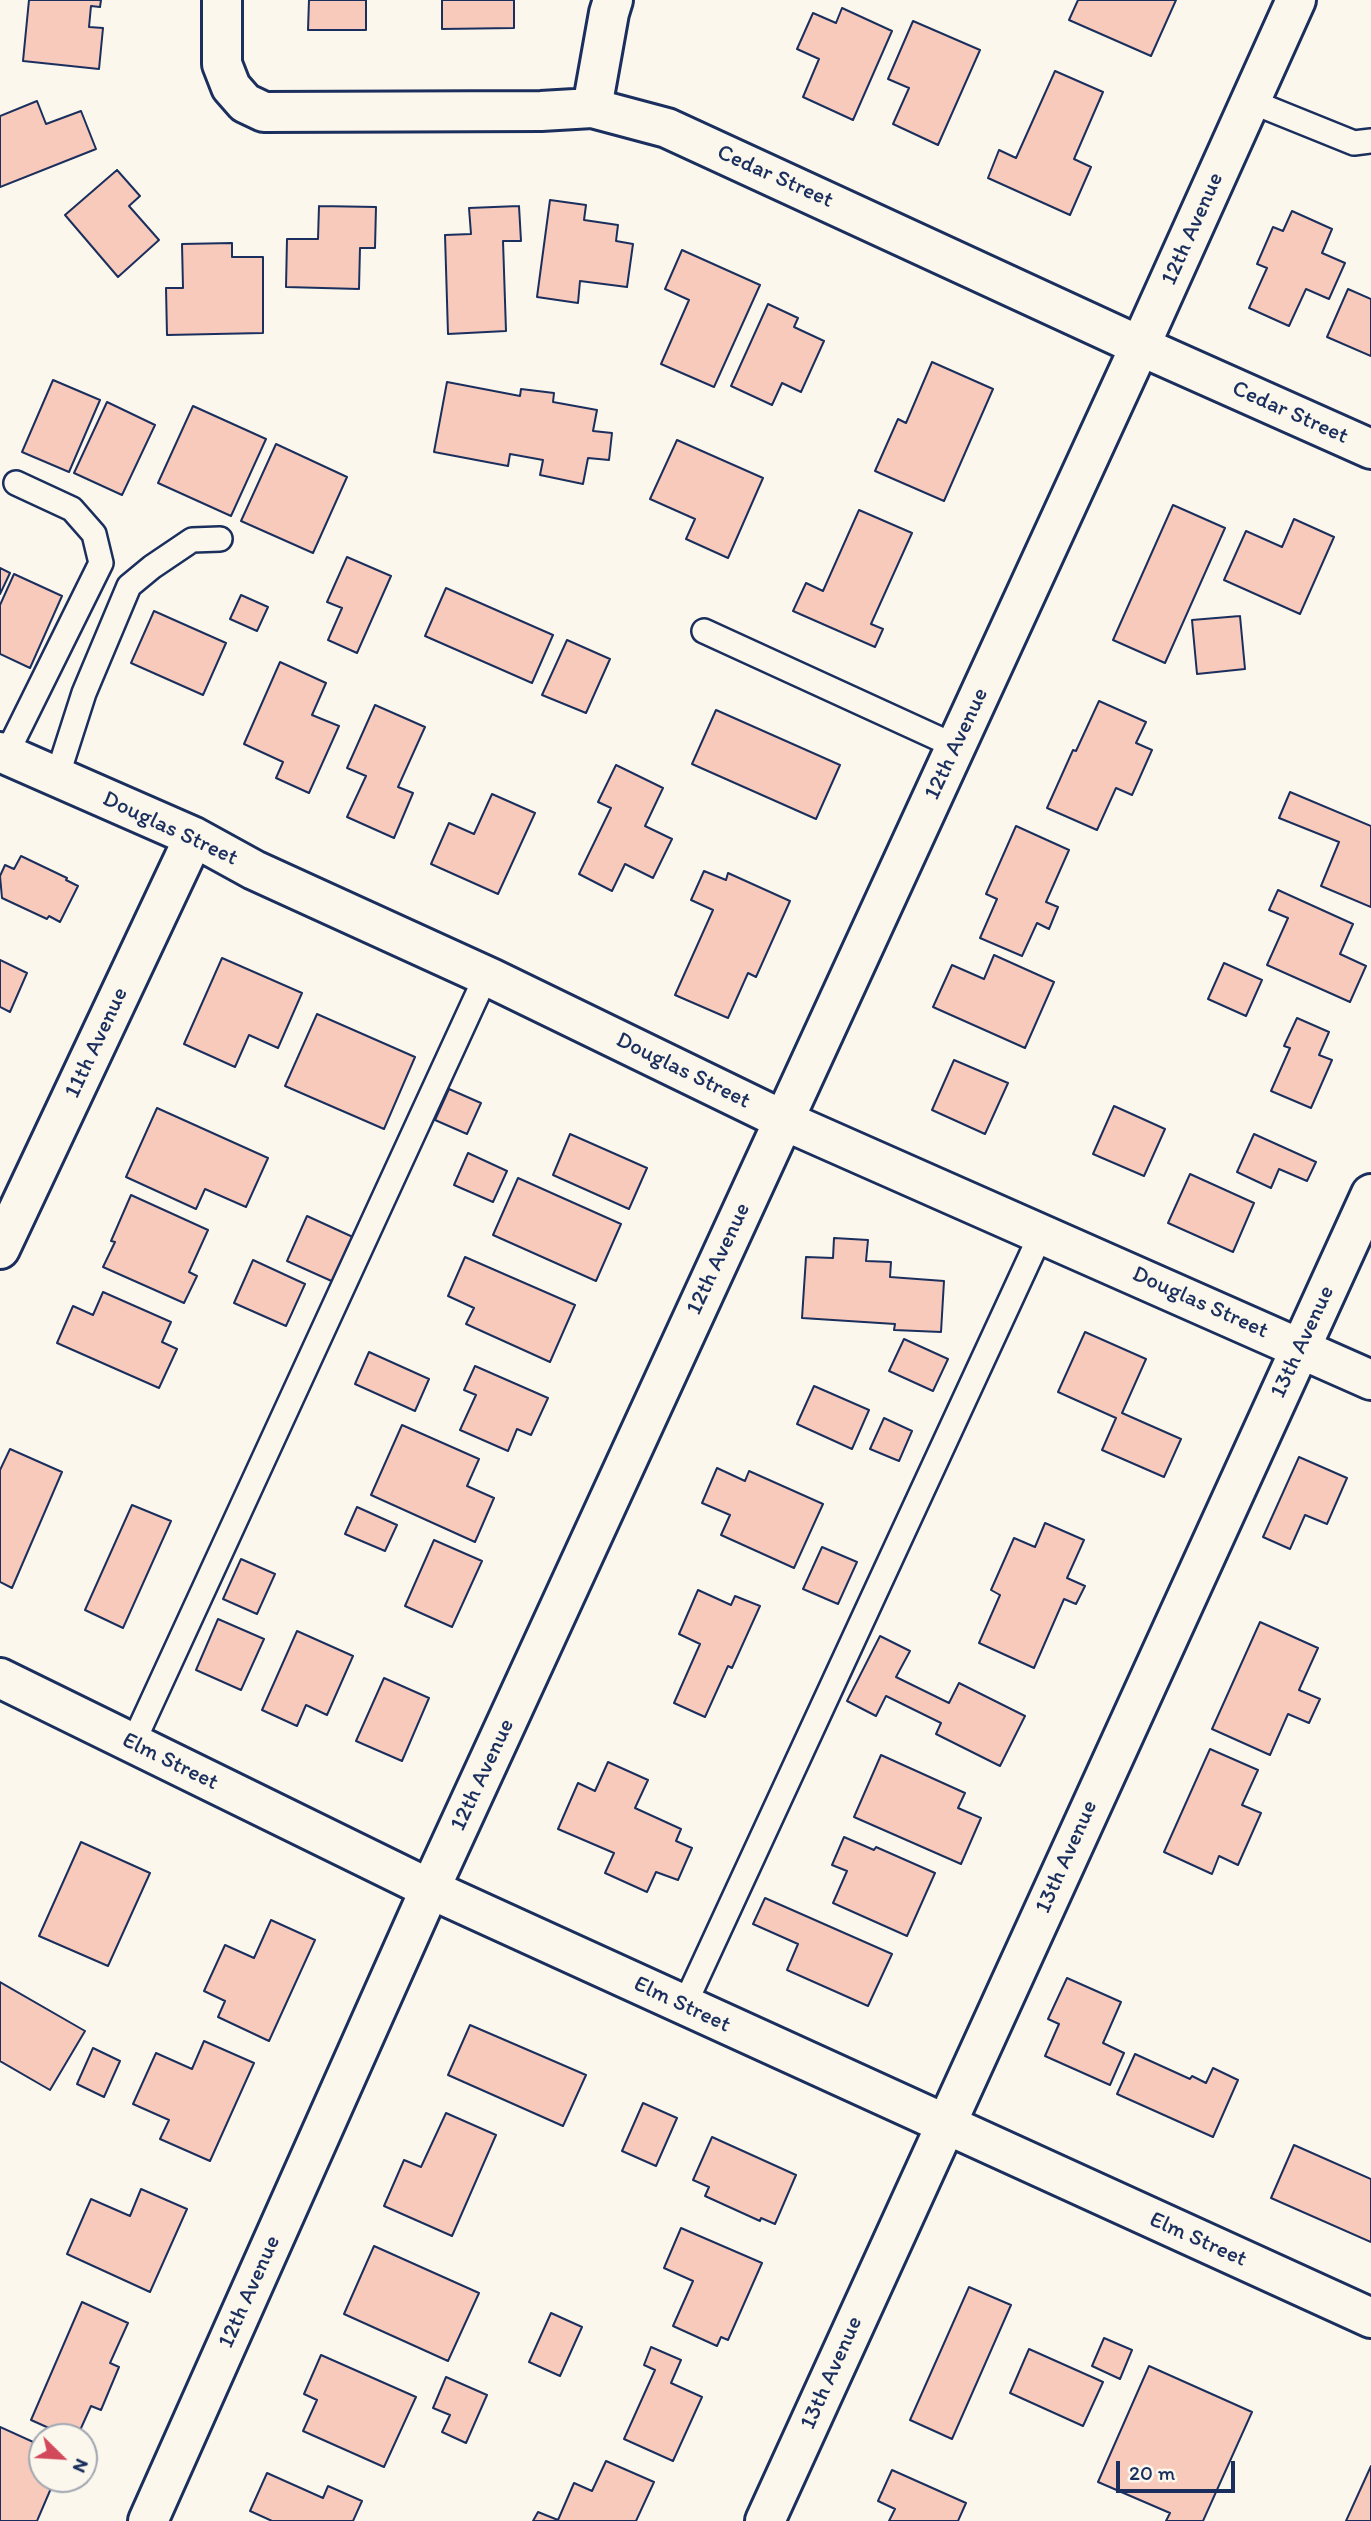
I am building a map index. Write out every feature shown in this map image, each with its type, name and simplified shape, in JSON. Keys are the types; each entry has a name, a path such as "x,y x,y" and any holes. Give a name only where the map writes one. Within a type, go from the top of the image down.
{"street":[{"name":"Cedar Street","path":"222,0 222,64 231,86 245,103 264,112 541,111 592,108 679,133 1140,346 1371,449"},
{"path":"592,108 609,13 614,0"},
{"name":"12th Avenue","path":"148,2521 430,1889 1140,346 1296,0"},
{"name":"Douglas Street","path":"3,753 194,837 254,870 486,976 783,1120 1371,1380"},
{"name":"11th Avenue","path":"0,1249 194,837"},
{"name":"13th Avenue","path":"765,2521 1371,1195"},
{"name":"Elm Street","path":"0,1678 430,1889 1371,2318"}],"lane":[{"path":"1250,101 1354,143 1371,141"},
{"path":"3,753 101,563 94,534 72,509 16,483"},
{"path":"57,777 84,693 129,586 192,540 220,539"},
{"path":"704,631 956,747"},
{"path":"133,1743 486,976"},
{"path":"684,2006 1041,1234"}],"building":[{"path":"29,0 101,0 100,7 91,6 89,27 103,28 99,69 23,61"},
{"path":"309,0 366,0 366,30 308,30"},
{"path":"442,0 514,0 514,28 442,29"},
{"path":"1078,0 1176,0 1151,56 1069,20"},
{"path":"842,8 892,31 853,120 803,97 819,59 797,49 813,13 836,23"},
{"path":"913,21 980,50 938,145 893,124 909,88 888,79"},
{"path":"1055,71 1103,92 1074,159 1091,167 1070,215 988,178 999,150 1016,158"},
{"path":"37,101 46,124 81,111 96,149 0,187 0,116"},
{"path":"117,170 140,196 129,206 159,240 118,277 65,215"},
{"path":"550,200 586,205 584,220 618,225 616,241 633,244 627,287 580,281 578,303 537,297"},
{"path":"319,206 376,207 375,248 360,248 359,289 286,287 287,239 318,239"},
{"path":"519,206 521,241 503,241 506,331 448,334 445,235 471,234 469,208"},
{"path":"1292,211 1332,229 1322,253 1345,263 1329,299 1306,289 1289,326 1249,308 1267,268 1257,264 1273,227 1283,231"},
{"path":"232,243 232,257 263,257 263,333 167,335 166,288 183,288 182,244"},
{"path":"682,250 760,285 714,387 661,364 689,300 665,289"},
{"path":"1348,289 1371,299 1371,356 1327,337"},
{"path":"768,304 798,318 794,327 824,341 801,392 782,383 772,405 731,386"},
{"path":"932,362 993,389 944,501 875,471 898,419 906,423"},
{"path":"53,380 100,400 69,472 22,452"},
{"path":"447,382 520,396 521,389 554,393 553,402 597,410 593,431 612,433 609,460 588,458 583,484 540,475 543,460 510,454 508,466 434,452"},
{"path":"107,402 155,425 122,495 74,473"},
{"path":"193,406 266,439 231,516 158,483"},
{"path":"677,440 763,478 728,558 686,539 695,519 650,499"},
{"path":"276,444 347,477 313,553 241,521"},
{"path":"1173,505 1225,528 1165,663 1113,640"},
{"path":"859,510 912,533 871,624 883,629 875,647 793,611 806,583 823,591"},
{"path":"1294,519 1334,537 1300,614 1224,580 1246,531 1282,547"},
{"path":"347,557 391,576 357,653 328,640 342,608 327,602"},
{"path":"0,568 10,573 0,594"},
{"path":"14,574 62,596 30,668 0,654 0,605"},
{"path":"446,588 553,635 532,683 425,636"},
{"path":"241,595 268,607 257,631 230,619"},
{"path":"154,611 226,643 203,695 131,663"},
{"path":"1240,616 1245,669 1197,674 1192,620"},
{"path":"567,640 610,659 586,713 542,695"},
{"path":"280,662 326,683 312,715 339,726 309,793 276,778 283,762 244,744"},
{"path":"1099,701 1146,722 1136,743 1152,750 1132,795 1116,788 1097,830 1047,808"},
{"path":"375,705 425,727 398,787 413,793 394,838 347,817 366,776 347,768"},
{"path":"716,710 840,765 816,819 692,764"},
{"path":"616,765 663,788 645,826 672,839 653,878 625,864 612,891 579,874 611,808 598,802"},
{"path":"1290,792 1371,826 1371,907 1321,886 1339,842 1279,818"},
{"path":"492,794 535,813 498,894 431,864 449,823 474,834"},
{"path":"1016,826 1069,850 1046,902 1058,907 1049,929 1037,923 1022,956 980,938 997,899 986,894"},
{"path":"21,856 78,886 60,922 49,916 47,919 2,898 0,876 5,865 14,869"},
{"path":"704,871 726,880 728,873 790,901 756,977 748,973 728,1018 675,995 713,910 691,900"},
{"path":"1278,890 1353,924 1340,954 1366,966 1350,1002 1267,965 1288,918 1269,910"},
{"path":"994,955 1054,982 1025,1048 933,1007 952,965 984,979"},
{"path":"222,958 302,993 278,1048 249,1035 235,1067 184,1044"},
{"path":"0,960 27,973 10,1012 0,1007"},
{"path":"1224,963 1262,980 1246,1016 1208,999"},
{"path":"317,1014 415,1057 384,1129 285,1086"},
{"path":"1297,1018 1329,1032 1319,1055 1332,1060 1311,1108 1271,1091 1290,1048 1284,1046"},
{"path":"954,1060 1008,1083 985,1134 932,1110"},
{"path":"449,1089 481,1103 467,1134 435,1120"},
{"path":"1114,1106 1165,1129 1144,1176 1093,1154"},
{"path":"157,1108 268,1158 246,1207 205,1189 196,1209 126,1177"},
{"path":"570,1134 647,1168 629,1209 553,1175"},
{"path":"1254,1134 1316,1162 1307,1181 1279,1169 1271,1188 1237,1172"},
{"path":"468,1153 507,1171 493,1202 454,1185"},
{"path":"1190,1174 1254,1203 1233,1252 1168,1223"},
{"path":"518,1178 621,1224 596,1281 493,1235"},
{"path":"131,1195 208,1230 189,1272 197,1276 184,1303 103,1267 115,1242 111,1241"},
{"path":"307,1216 355,1238 336,1283 287,1261"},
{"path":"834,1238 868,1240 866,1261 891,1262 890,1277 944,1281 941,1332 894,1330 895,1324 802,1318 806,1257 833,1258"},
{"path":"465,1257 575,1305 550,1362 466,1324 474,1308 448,1296"},
{"path":"253,1260 305,1284 286,1326 234,1303"},
{"path":"103,1292 171,1322 162,1342 177,1349 159,1388 57,1343 73,1306 93,1315"},
{"path":"1085,1332 1146,1359 1122,1413 1181,1439 1164,1477 1102,1450 1116,1418 1058,1392"},
{"path":"904,1339 948,1359 933,1391 889,1371"},
{"path":"369,1352 429,1379 415,1411 355,1384"},
{"path":"475,1366 548,1398 531,1435 517,1429 508,1451 460,1430 476,1395 464,1390"},
{"path":"814,1386 869,1410 852,1449 797,1424"},
{"path":"884,1418 912,1431 899,1461 870,1449"},
{"path":"402,1425 479,1459 467,1486 494,1498 475,1542 371,1495"},
{"path":"10,1449 62,1472 12,1588 0,1582 0,1470"},
{"path":"1299,1457 1347,1478 1327,1524 1305,1515 1290,1549 1263,1537"},
{"path":"717,1468 745,1481 749,1471 823,1504 794,1568 721,1535 730,1515 702,1503"},
{"path":"132,1505 171,1521 123,1628 85,1610"},
{"path":"357,1507 397,1525 385,1551 345,1534"},
{"path":"1045,1523 1084,1540 1067,1578 1085,1586 1076,1604 1064,1599 1034,1668 979,1643 1000,1595 991,1590 1014,1538 1035,1547"},
{"path":"434,1540 482,1561 452,1627 405,1606"},
{"path":"822,1547 857,1562 838,1604 803,1589"},
{"path":"241,1559 275,1574 257,1614 223,1599"},
{"path":"698,1590 731,1605 735,1596 760,1606 732,1668 728,1666 705,1717 674,1703 700,1644 679,1634"},
{"path":"218,1619 264,1639 241,1690 196,1670"},
{"path":"1260,1622 1318,1648 1299,1690 1320,1699 1309,1723 1288,1714 1270,1755 1212,1729"},
{"path":"297,1631 353,1656 327,1715 306,1705 297,1726 262,1710"},
{"path":"880,1636 910,1651 896,1677 949,1703 959,1683 1025,1716 1000,1766 936,1734 941,1723 886,1696 876,1716 847,1701"},
{"path":"384,1678 429,1698 402,1761 356,1741"},
{"path":"1210,1749 1258,1770 1242,1805 1261,1813 1238,1865 1219,1856 1212,1874 1164,1852"},
{"path":"881,1755 965,1793 958,1808 981,1818 961,1864 854,1817"},
{"path":"608,1762 648,1780 635,1808 681,1829 676,1841 692,1848 678,1880 656,1872 647,1892 605,1873 614,1853 558,1829 578,1783 595,1791"},
{"path":"844,1837 874,1850 876,1847 935,1873 907,1936 833,1903 847,1871 832,1865"},
{"path":"81,1842 150,1873 108,1966 39,1936"},
{"path":"765,1898 892,1954 868,2006 787,1970 798,1944 753,1924"},
{"path":"271,1920 315,1940 269,2041 218,2017 225,2001 204,1991 225,1945 254,1958"},
{"path":"1067,1978 1121,2002 1103,2043 1124,2053 1110,2085 1045,2056 1059,2024 1048,2019"},
{"path":"0,1982 85,2031 50,2090 0,2061"},
{"path":"470,2025 586,2075 563,2126 448,2075"},
{"path":"204,2041 254,2063 210,2161 160,2139 169,2120 133,2104 156,2053 192,2069"},
{"path":"93,2048 120,2061 104,2097 77,2084"},
{"path":"1135,2054 1190,2079 1192,2076 1206,2083 1213,2068 1238,2080 1213,2137 1117,2094"},
{"path":"643,2103 677,2118 656,2166 622,2151"},
{"path":"446,2113 496,2135 452,2236 384,2206 404,2160 421,2167"},
{"path":"712,2137 796,2175 775,2224 761,2218 760,2221 705,2196 709,2187 693,2180"},
{"path":"1294,2145 1371,2179 1371,2242 1271,2198"},
{"path":"141,2189 187,2209 150,2292 67,2254 91,2199 130,2216"},
{"path":"681,2228 762,2263 728,2340 721,2337 717,2346 673,2326 693,2281 664,2268"},
{"path":"374,2246 479,2293 448,2361 344,2314"},
{"path":"969,2287 1011,2305 952,2439 910,2420"},
{"path":"82,2302 128,2323 110,2363 119,2367 101,2410 91,2406 83,2423 38,2423 31,2420"},
{"path":"551,2313 582,2327 560,2376 529,2362"},
{"path":"1104,2338 1132,2350 1120,2379 1092,2366"},
{"path":"651,2347 681,2360 671,2383 702,2397 673,2461 624,2439 655,2370 644,2365"},
{"path":"1029,2349 1103,2382 1083,2426 1010,2393"},
{"path":"321,2355 416,2397 384,2467 303,2431 317,2400 304,2394"},
{"path":"1149,2366 1252,2412 1203,2521 1166,2521 1170,2513 1098,2482"},
{"path":"446,2377 487,2395 466,2443 442,2432 450,2415 433,2408"},
{"path":"0,2427 28,2440 28,2493 49,2493 37,2521 0,2521"},
{"path":"606,2461 654,2482 636,2521 533,2521 538,2512 558,2520 574,2483 592,2491"},
{"path":"1371,2466 1371,2521 1346,2521"},
{"path":"892,2470 966,2503 958,2521 889,2521 895,2509 878,2501"},
{"path":"267,2473 323,2498 328,2486 362,2501 353,2521 272,2521 250,2511"}]}
